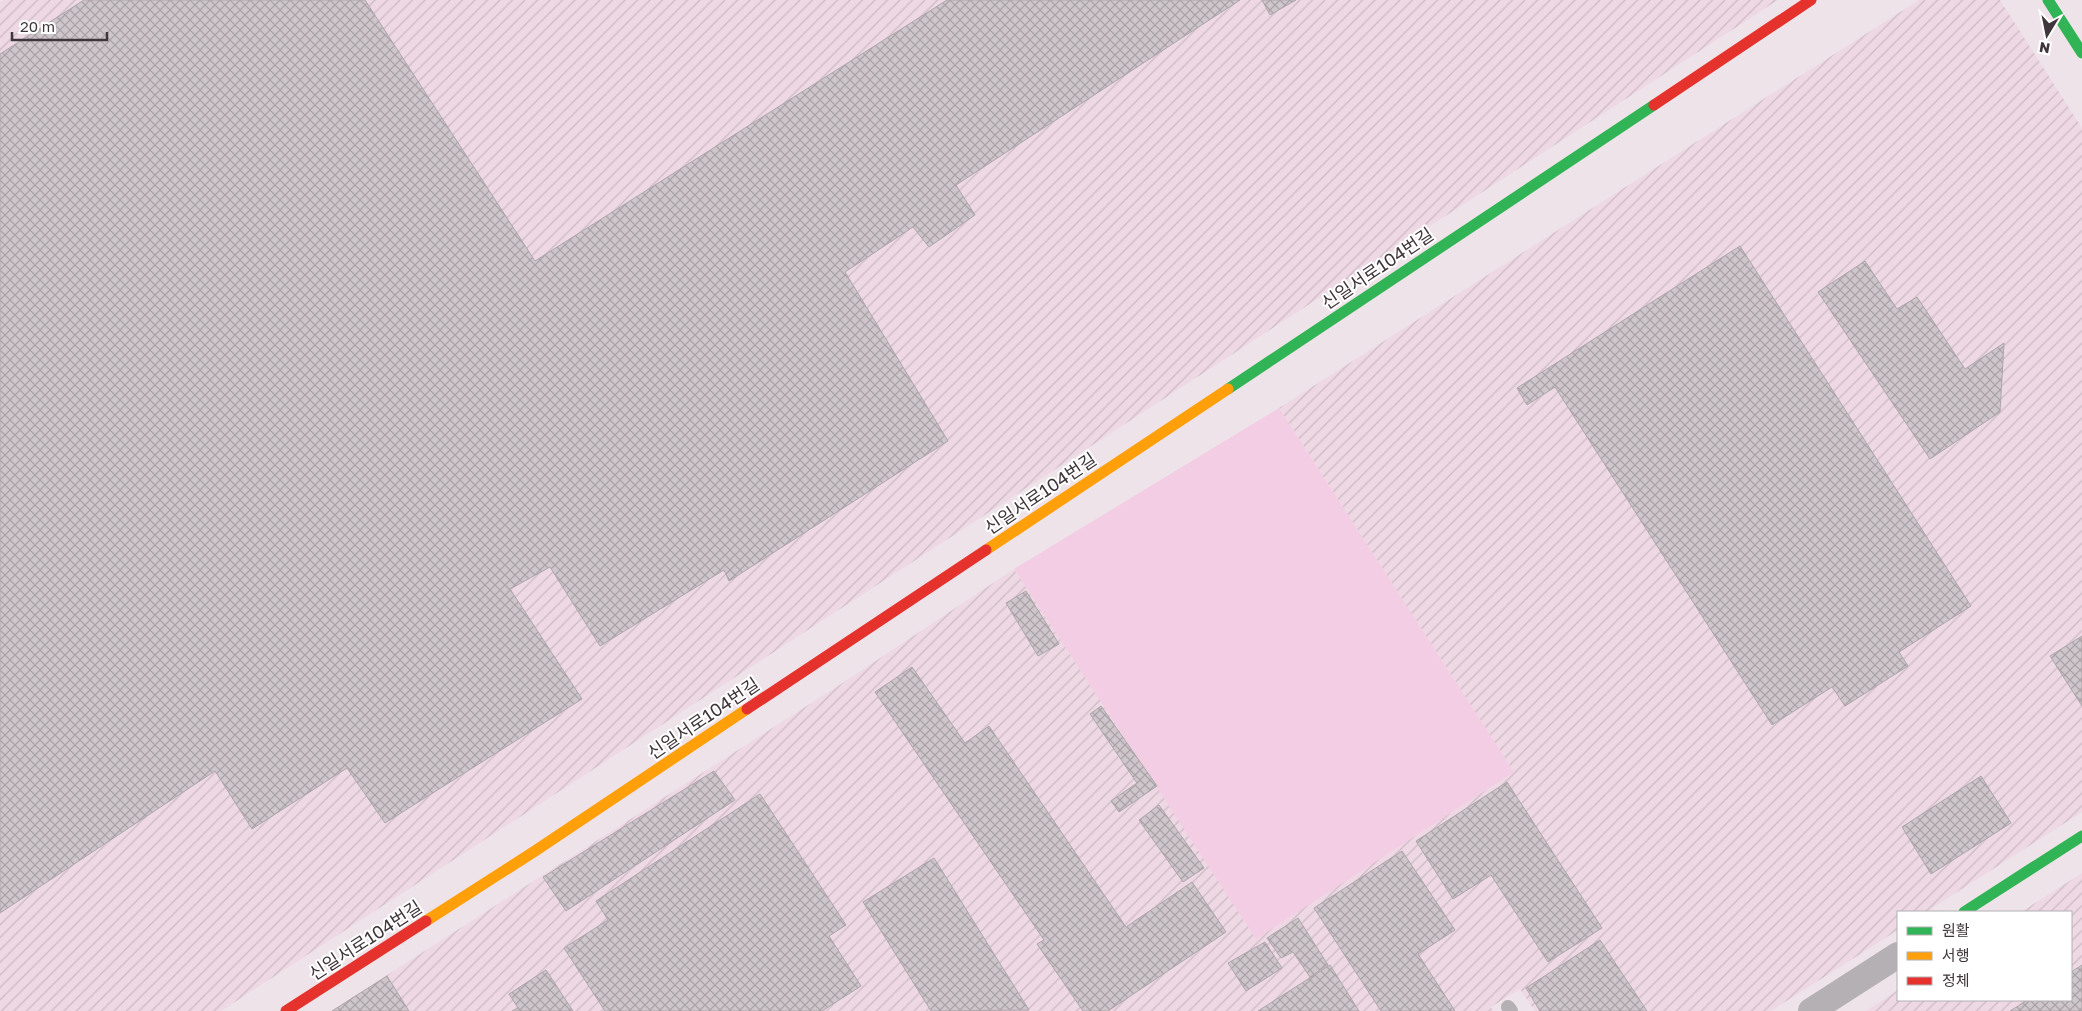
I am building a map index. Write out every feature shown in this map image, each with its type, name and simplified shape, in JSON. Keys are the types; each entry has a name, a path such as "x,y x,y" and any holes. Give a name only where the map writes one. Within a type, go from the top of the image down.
{"street":[{"name":"신일서로104번길","path":"286,1011 552,840 1811,0"},
{"path":"2048,0 2082,53"},
{"path":"1966,911 2082,836"},
{"path":"1811,1011 1897,956"}],"shaded area":[{"path":"4,0 1778,0 221,1011 0,1011 0,2"},
{"path":"1919,0 2000,0 2082,128 2082,812 1928,911 1897,911 1897,931 1771,1011 1535,1011 1520,989 1491,1007 1493,1011 331,1011 841,684 1014,569 1256,938 1514,772 1279,408"},
{"path":"1279,408 1514,772 1256,939 1014,569"},
{"path":"2082,873 2082,1011 1866,1011 1897,991 1897,1001 2072,1001 2072,911 2023,911"}],"building":[{"path":"84,0 365,0 535,261 947,0 1240,0 956,185 975,215 929,247 913,227 845,272 948,441 729,581 724,570 600,646 550,567 510,589 582,699 385,823 347,768 252,829 215,771 0,913 0,54"},
{"path":"1262,0 1296,0 1270,15"},
{"path":"1740,246 1971,606 1899,652 1908,666 1845,706 1832,687 1772,725 1555,387 1527,405 1517,388"},
{"path":"1865,261 1897,309 1917,297 1965,369 2004,343 2000,412 1930,459 1818,292"},
{"path":"1026,591 1059,644 1038,656 1006,603"},
{"path":"2082,636 2082,706 2050,656"},
{"path":"912,667 965,743 989,726 1126,927 1192,882 1226,932 1108,1011 1083,1011 1037,944 1044,940 875,692"},
{"path":"1101,706 1157,786 1119,812 1111,801 1137,783 1090,714"},
{"path":"714,771 735,800 566,911 543,877"},
{"path":"1981,776 2011,823 1931,874 1902,827"},
{"path":"1507,782 1602,928 1548,962 1491,875 1453,899 1416,841"},
{"path":"760,794 846,925 829,936 861,986 822,1011 605,1011 564,948 608,920 596,901"},
{"path":"1159,805 1204,868 1183,882 1139,820"},
{"path":"1402,851 1455,930 1418,954 1455,1011 1381,1011 1314,908"},
{"path":"934,858 1029,1010 931,1011 863,902"},
{"path":"1298,918 1328,965 1310,977 1293,952 1281,958 1267,938"},
{"path":"1600,940 1647,1011 1540,1011 1526,988"},
{"path":"1265,942 1282,968 1246,991 1228,963"},
{"path":"1330,965 1359,1011 1258,1011"},
{"path":"2082,965 2082,1011 2010,1011 2026,1001 2072,1001 2072,971"},
{"path":"546,970 573,1011 512,1011 518,1008 509,994"},
{"path":"387,976 409,1011 332,1011"}],"traffic: fast":[{"path":"2048,0 2082,53"},
{"path":"1228,389 1654,105"},
{"path":"1966,911 2082,836"}],"traffic: slow":[{"path":"986,550 1228,389"},
{"path":"426,921 535,851 747,709"}],"traffic: jam":[{"path":"1654,105 1811,0"},
{"path":"747,709 986,550"},
{"path":"286,1011 426,921"}]}
